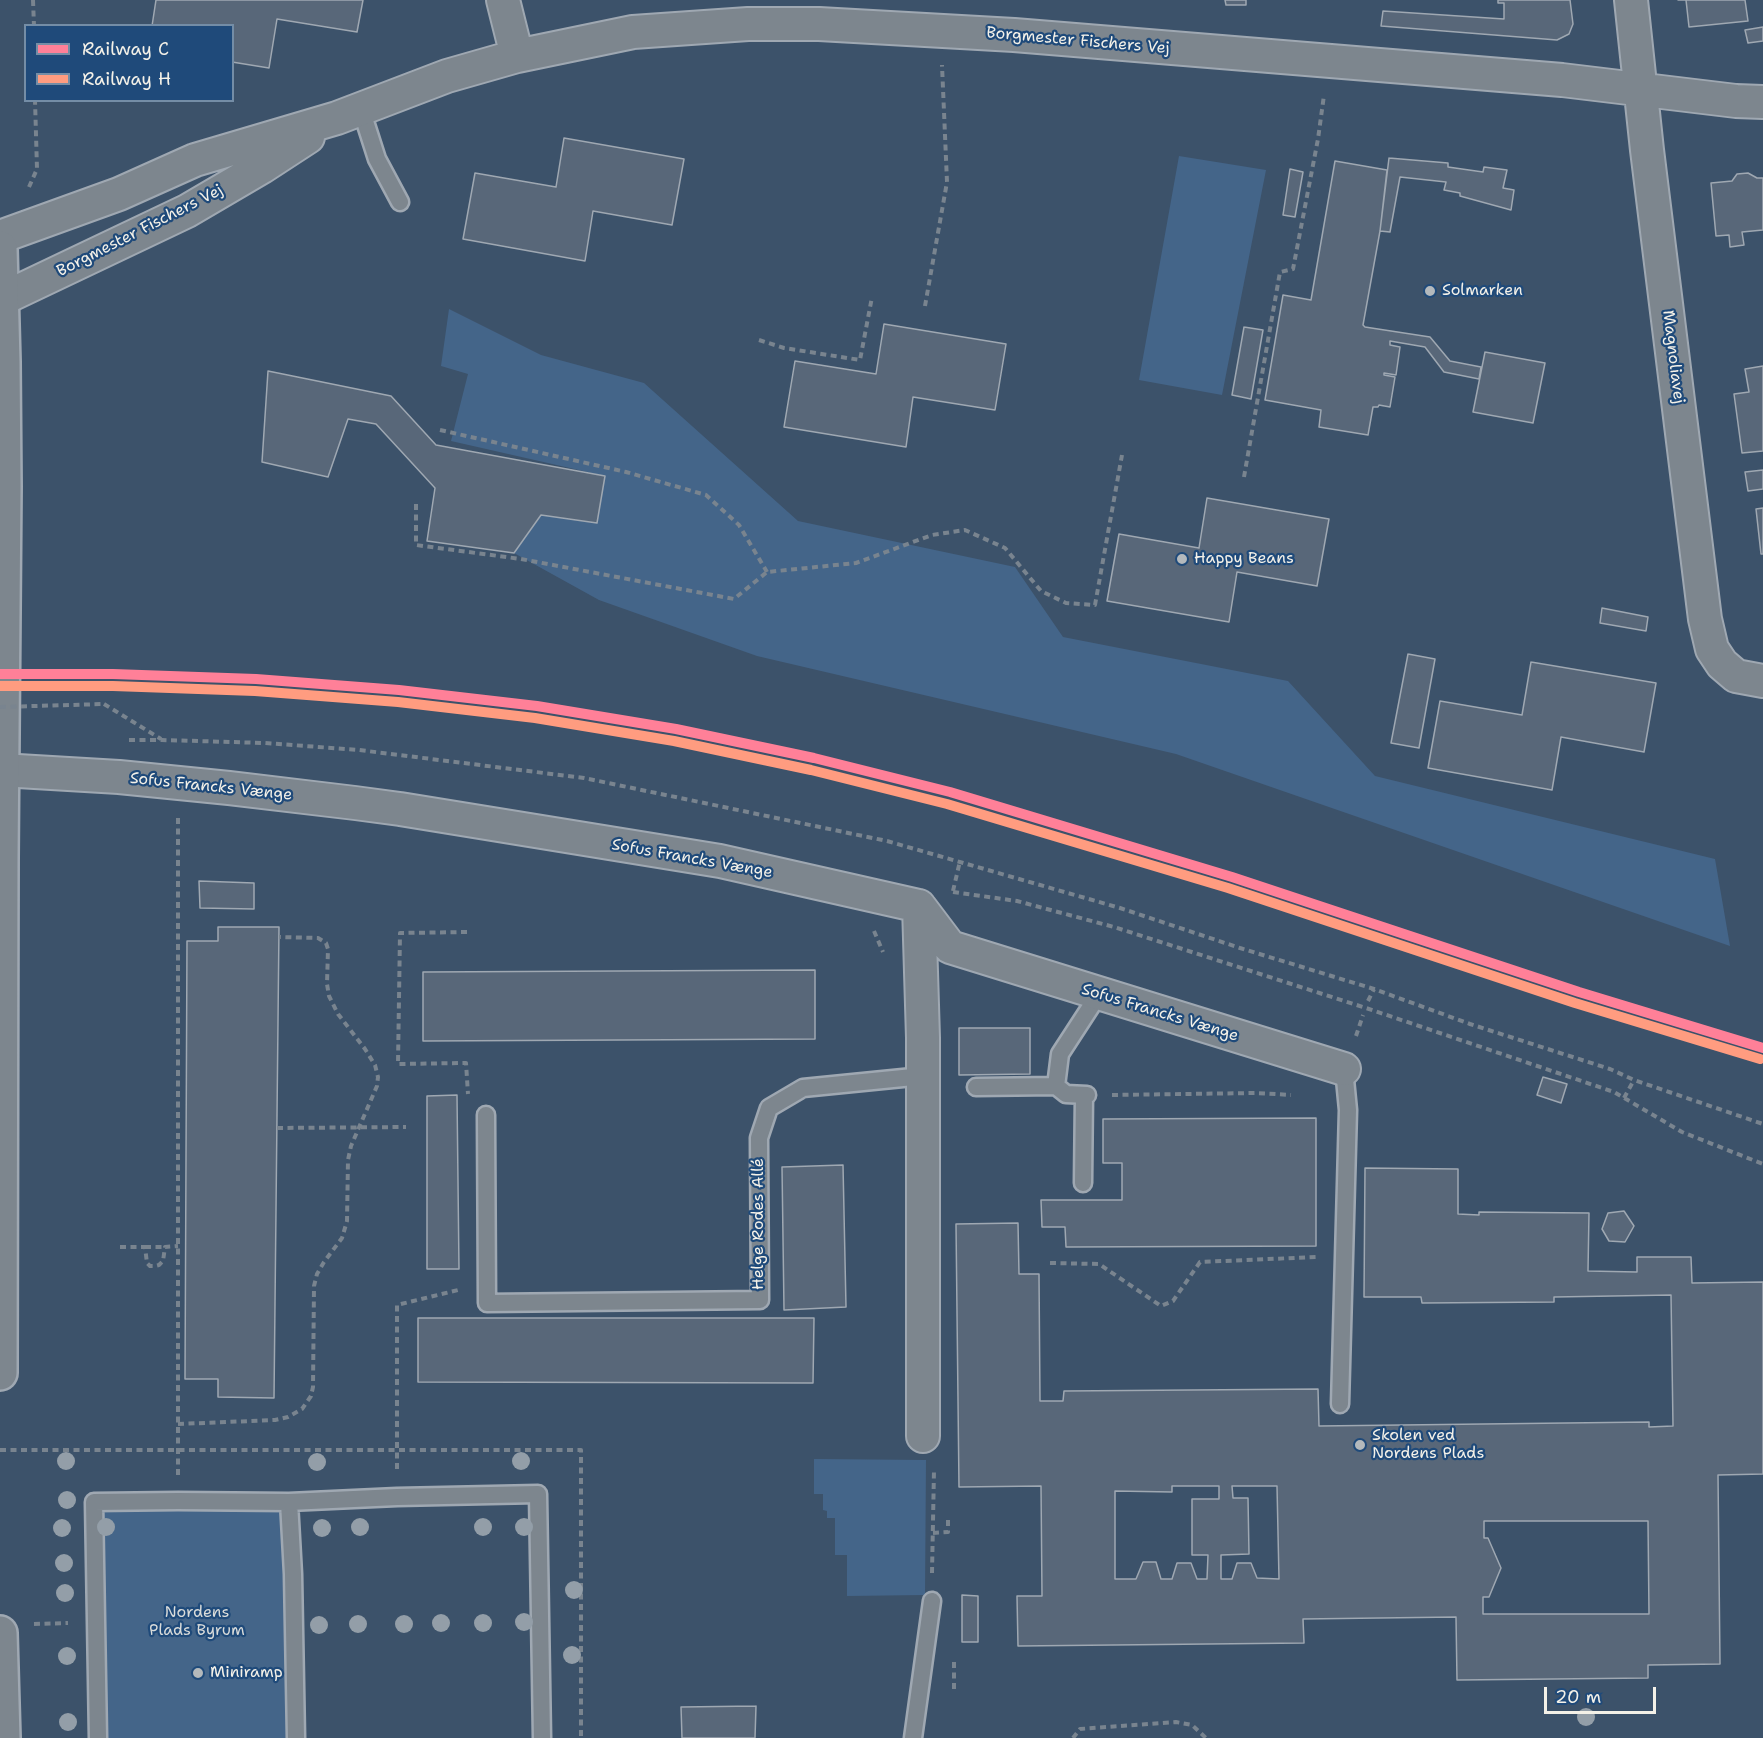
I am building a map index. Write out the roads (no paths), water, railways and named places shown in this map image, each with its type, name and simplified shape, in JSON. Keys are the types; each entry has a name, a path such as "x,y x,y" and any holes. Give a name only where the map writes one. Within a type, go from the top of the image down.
{"street":[{"path":"503,0 517,56"},
{"name":"Magnoliavej","path":"1631,0 1705,619 1712,649 1722,664 1736,676 1763,681"},
{"name":"Borgmester Fischers Vej","path":"0,237 119,194 195,160 349,114 447,76 517,56 633,32 748,24 819,24 941,30 1562,81 1736,101 1763,102"},
{"name":"Borgmester Fischers Vej","path":"1,299 187,211 349,114"},
{"path":"0,248 4,498 0,1372"},
{"name":"Sofus Francks Vænge","path":"1,770 119,777 400,809 708,859 919,906 950,947 1344,1069"},
{"path":"919,906 923,1076 923,1436"},
{"path":"0,1634 3,1738"}],"lane":[{"path":"349,114 400,202"},
{"path":"1056,1086 1060,1053 1099,994"},
{"path":"1340,1404 1348,1110 1344,1069"},
{"name":"Helge Rodes Allé","path":"486,1115 487,1303 760,1300 759,1138 769,1108 803,1088 923,1076"},
{"path":"976,1087 1056,1086 1066,1094 1086,1095 1083,1183"},
{"path":"98,1738 94,1502 289,1502 538,1494 542,1738"},
{"path":"289,1502 293,1574 296,1738"},
{"path":"913,1738 932,1601"}],"rail line":[{"name":"C","path":"0,674 113,674 256,679 399,690 537,706 676,729 814,758 950,792 1232,877 1579,992 1763,1048"},
{"name":"H","path":"0,686 113,686 255,691 398,702 535,718 674,741 811,770 947,804 1228,888 1575,1003 1760,1059"}],"place":[{"name":"Solmarken","path":"1430,291"},
{"name":"Happy Beans","path":"1182,559"},
{"name":"Skolen ved Nordens Plads","path":"1360,1445"},
{"name":"Miniramp","path":"198,1673"}],"park label":[{"name":"Nordens Plads Byrum","path":"197,1622"}]}
